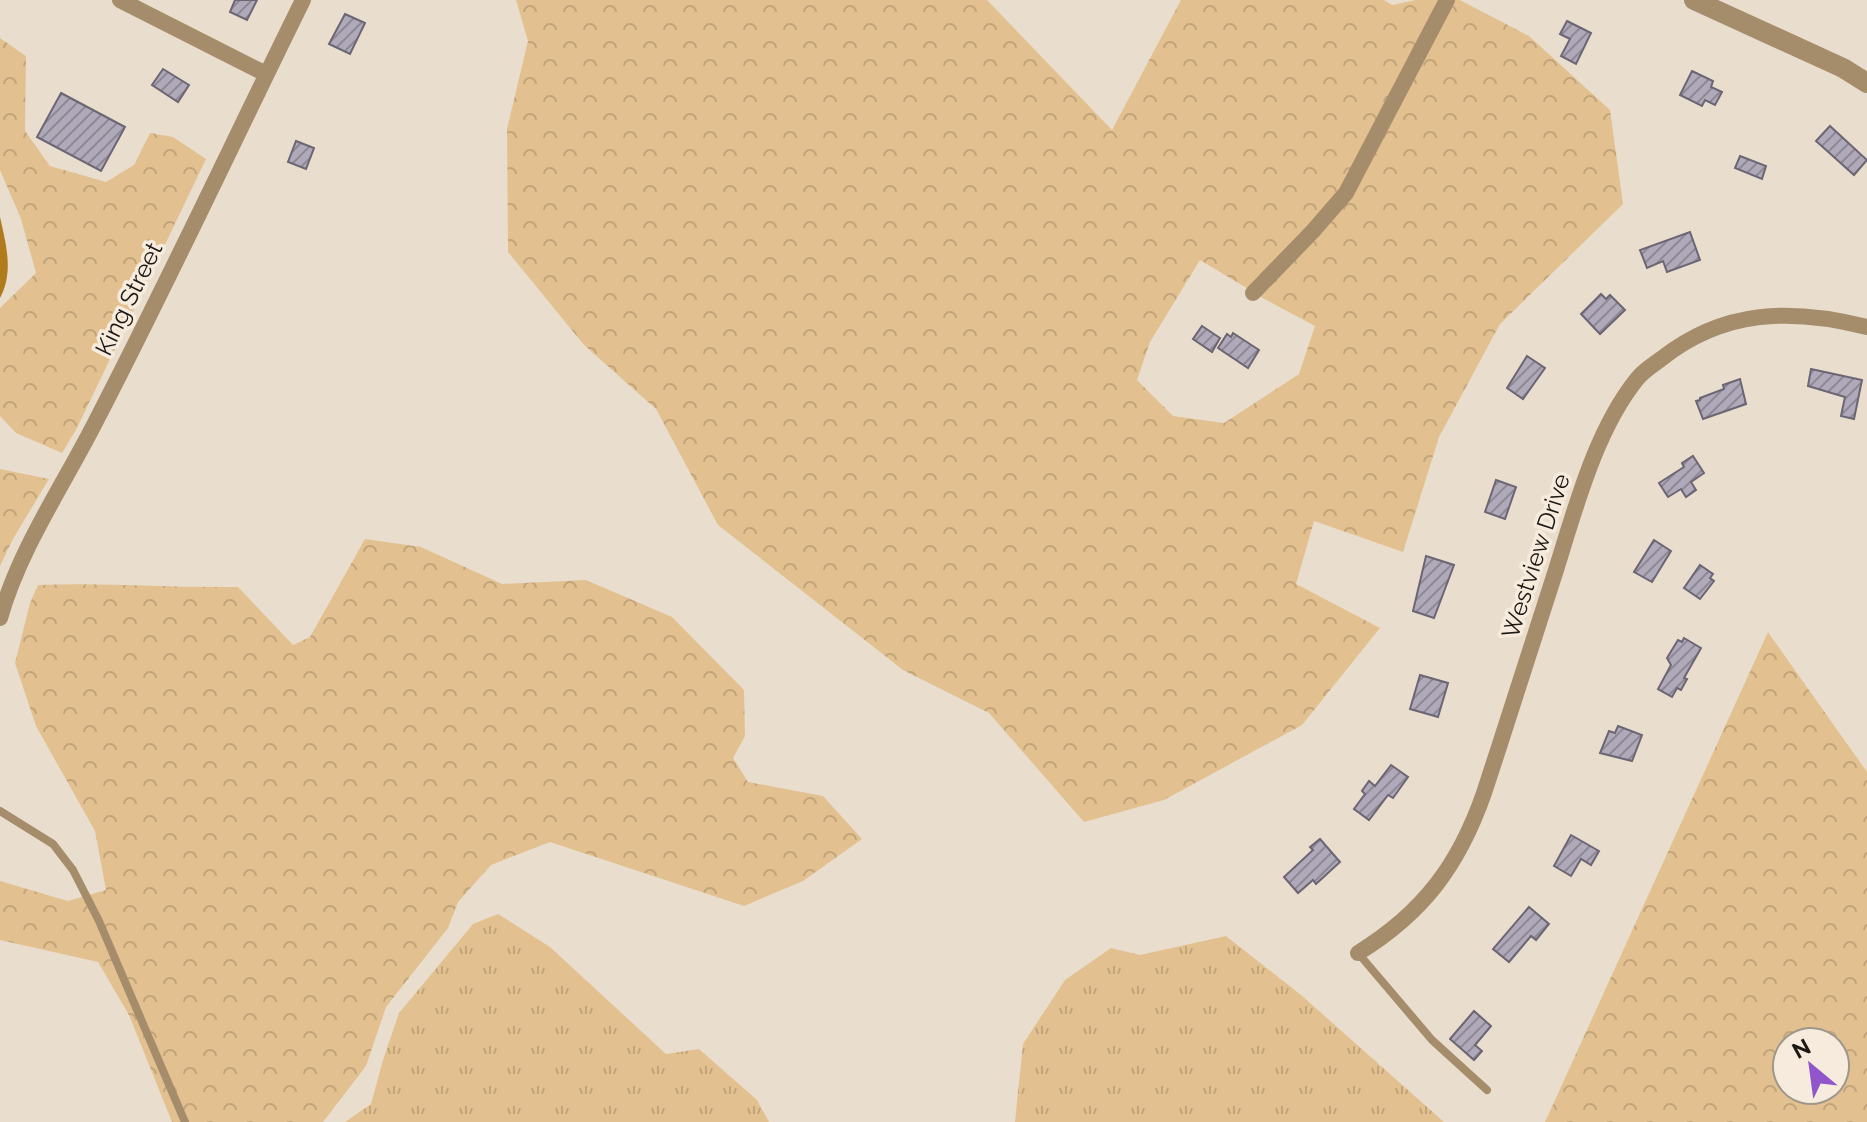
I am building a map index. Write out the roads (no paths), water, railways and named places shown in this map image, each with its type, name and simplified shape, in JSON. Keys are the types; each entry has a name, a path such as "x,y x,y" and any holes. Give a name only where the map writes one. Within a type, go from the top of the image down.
{"street":[{"path":"120,0 266,74"},
{"name":"King Street","path":"0,618 9,587 33,538 96,421 303,0"},
{"path":"1253,293 1346,193 1447,0"},
{"path":"1694,0 1843,68 1867,83"},
{"name":"Westview Drive","path":"1358,953 1410,917 1454,862 1470,829 1497,754 1584,482 1612,419 1638,377 1675,347 1708,329 1751,318 1785,314 1824,316 1867,327"}],"lane":[{"path":"0,811 53,844 73,870 99,921 185,1122"},
{"path":"1358,953 1432,1040 1487,1090"}]}
